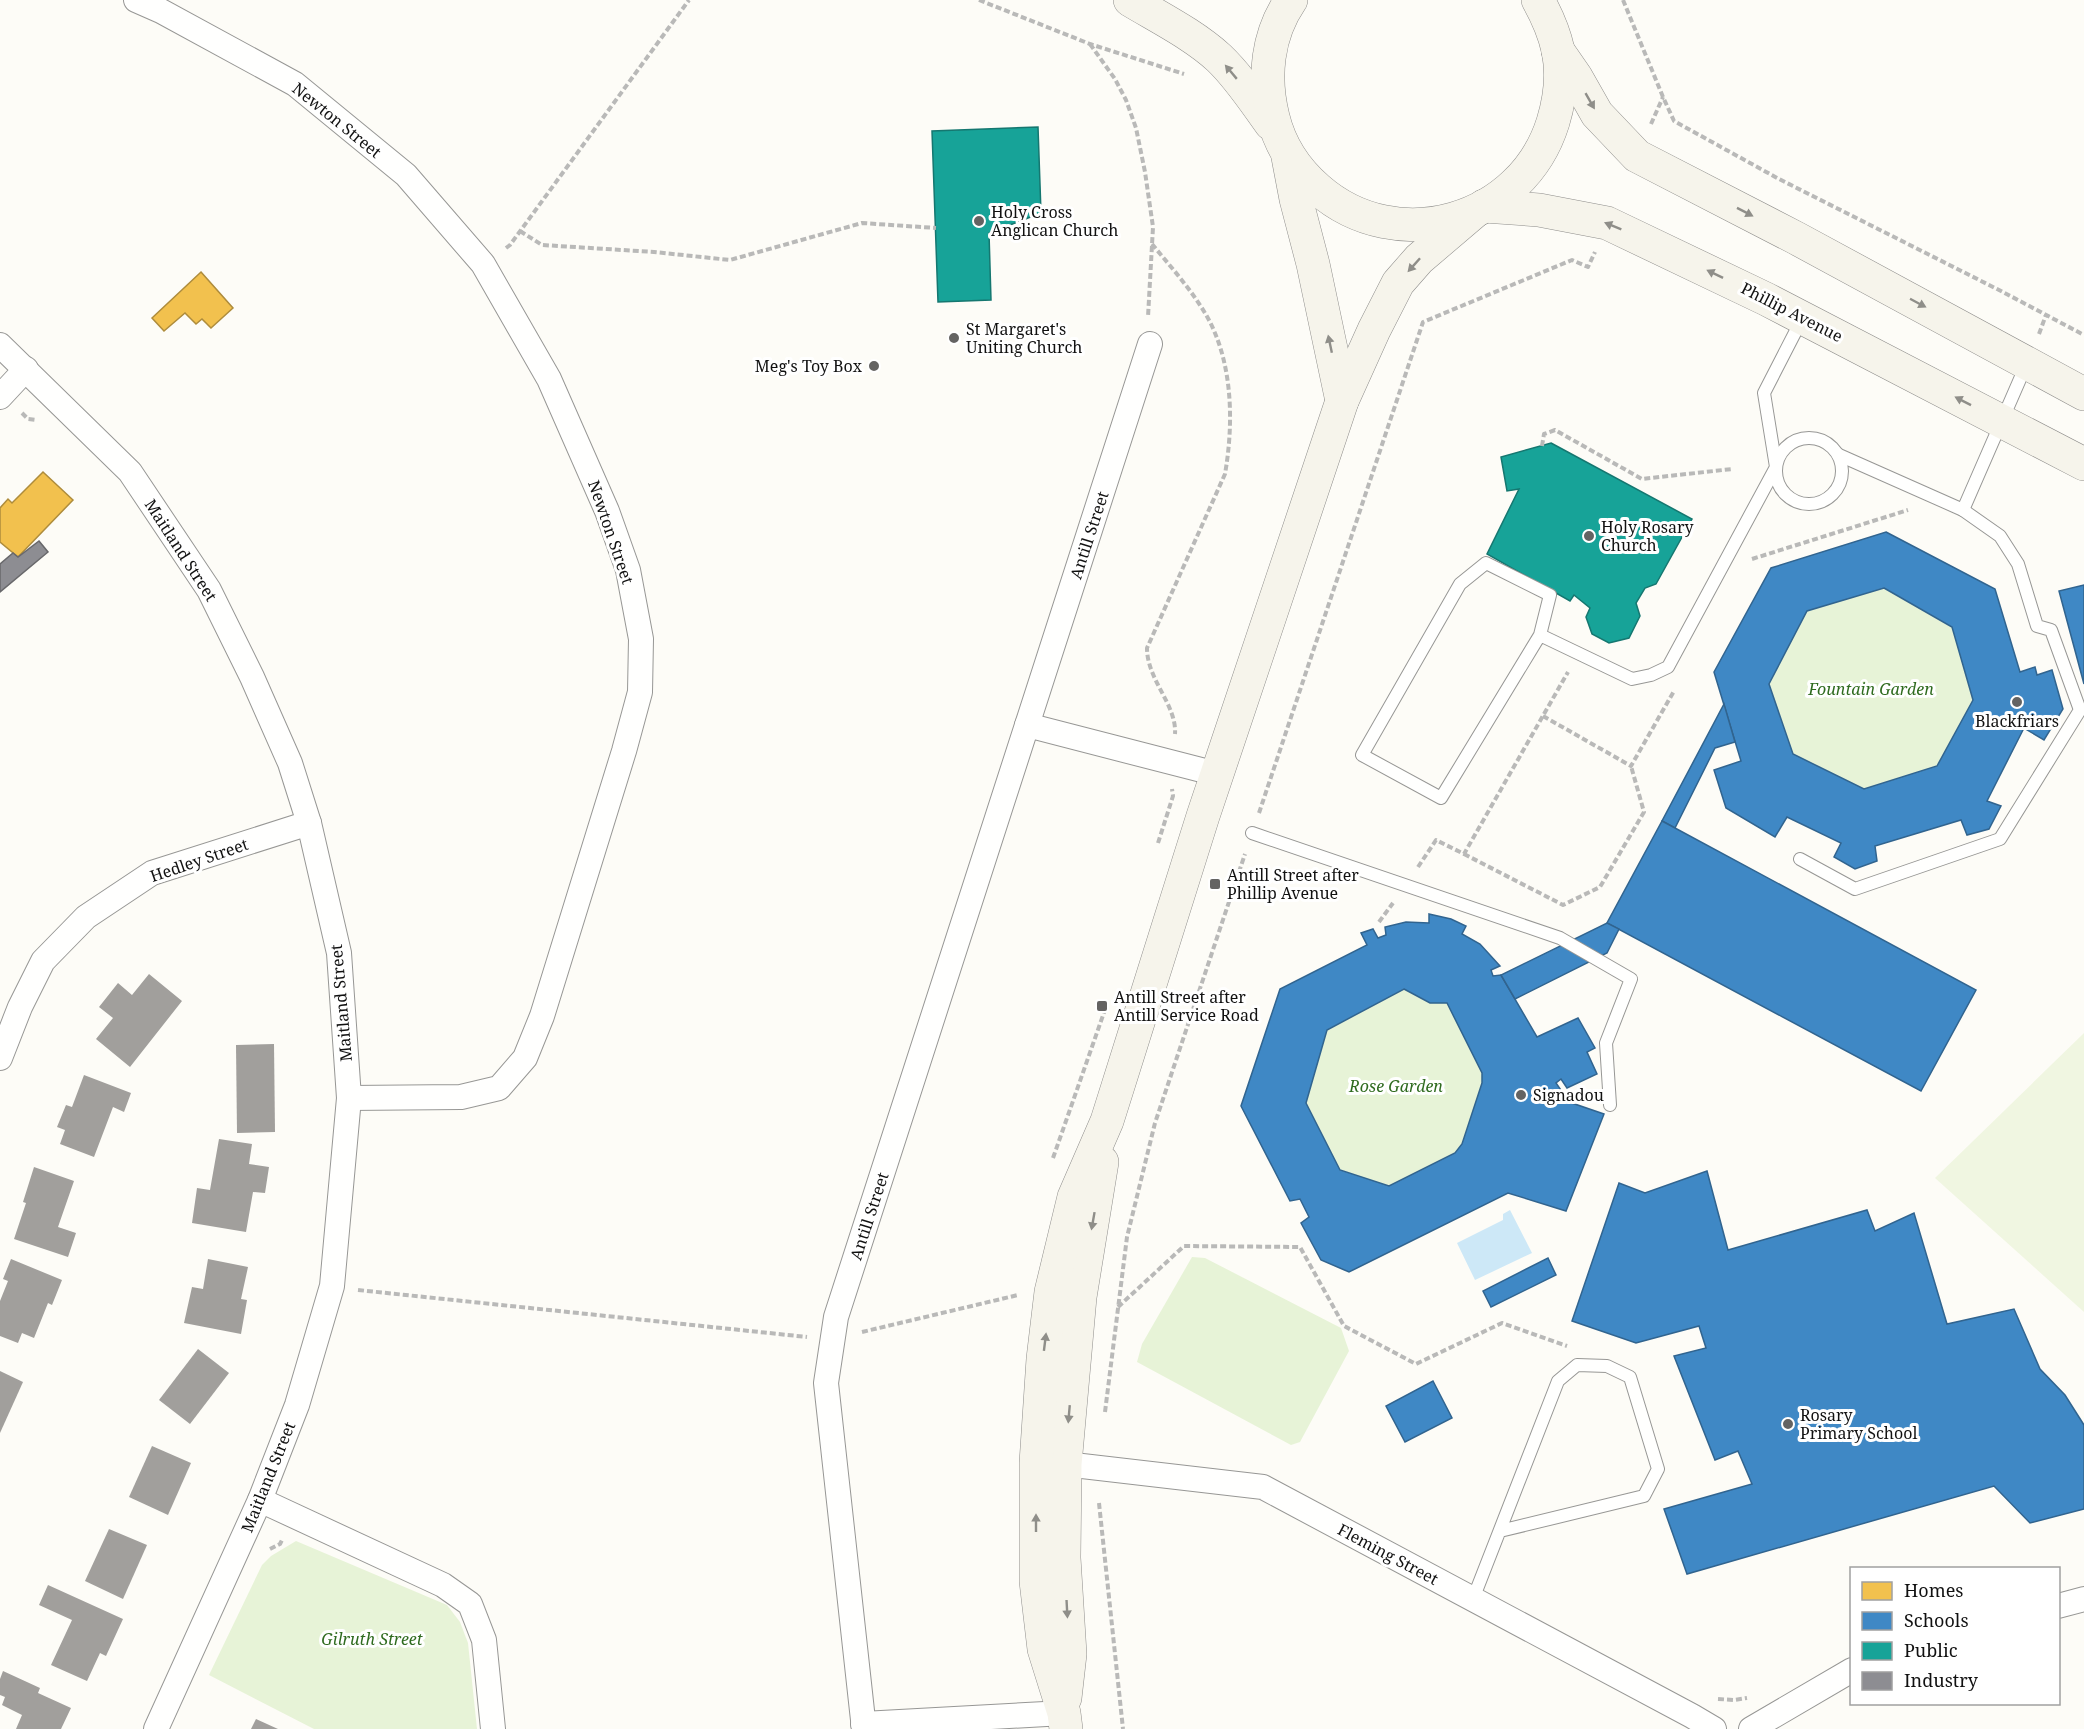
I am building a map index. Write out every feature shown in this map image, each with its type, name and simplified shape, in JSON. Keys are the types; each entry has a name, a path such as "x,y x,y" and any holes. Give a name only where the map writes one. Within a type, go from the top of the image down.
{"main road":[{"path":"1130,0 1220,58 1250,94 1306,179 1329,199 1355,213 1384,222 1414,225 1444,222 1479,209 1499,198 1520,180 1537,158 1550,133 1558,107 1561,79 1556,42 1545,0"},
{"path":"1291,0 1284,10 1273,38 1268,68 1268,98 1283,145 1313,264 1342,401"},
{"path":"1538,0 1550,22 1556,42 1597,114 1637,156 1796,238 2084,394"},
{"name":"Phillip Avenue","path":"1479,209 1539,210 1607,223 1802,318 2084,464"},
{"name":"Antill Street","path":"1051,1464 1043,1359 1051,1292 1074,1197 1107,1121 1217,774 1342,401 1398,283 1419,259 1479,209"},
{"name":"Antill Street","path":"1065,1721 1044,1649 1036,1581 1051,1464 1097,1200 1107,1121"}],"street":[{"name":"Newton Street","path":"136,0 161,11 295,84 406,175 483,264 549,379 607,511 628,570 641,639 640,692 542,1016 525,1058 499,1088 460,1097 349,1098"},
{"name":"Antill Street","path":"1065,1721 863,1726 826,1383 840,1305 1150,344"},
{"name":"Maitland Street","path":"0,345 130,472 209,590 252,677 290,763 309,823 339,953 349,1098 332,1286 297,1405 260,1500 156,1729"},
{"path":"0,398 26,369"},
{"path":"1027,725 1217,774"},
{"name":"Hedley Street","path":"0,1058 20,1007 43,961 86,917 152,873 309,823"},
{"name":"Fleming Street","path":"1051,1464 1263,1487 1714,1729"},
{"path":"260,1500 443,1586 470,1604 484,1640 493,1729"},
{"path":"2060,1605 2084,1599"},
{"path":"1751,1729 1850,1671"}],"lane":[{"path":"1802,318 1764,393 1778,482 1783,492 1802,504 1823,501 1839,487 1842,477 1839,455"},
{"path":"1963,510 2027,362"},
{"path":"1540,635 1632,679 1651,675 1668,667 1784,451 1791,444 1802,439 1812,438 1823,441 1839,455 1963,510 2000,536 2018,564 2037,626 2051,630 2080,710 2000,839 1855,889 1800,859"},
{"path":"1486,563 1550,596 1540,635 1441,798 1362,755 1460,584 1486,563"},
{"path":"1252,833 1560,938 1631,979 1606,1043 1610,1105"},
{"path":"1473,1599 1558,1381 1577,1365 1607,1366 1630,1377 1658,1469 1644,1496 1500,1531"}],"path":[{"path":"483,264 510,245 689,0"},
{"path":"979,0 1090,44 1193,76"},
{"path":"1623,0 1674,121 1779,179 2084,335"},
{"path":"1090,44 1115,79 1126,100 1136,128 1145,172 1153,227 1147,325 1150,344"},
{"path":"520,231 542,245 654,252 730,260 862,223 936,228"},
{"path":"1152,243 1205,313 1212,328 1223,357 1231,427 1226,474 1147,648 1147,661 1174,721 1176,731 1162,781 1170,787 1173,796 1157,847"},
{"path":"1105,1413 1127,1237 1155,1122 1423,322 1572,260 1588,267"},
{"path":"28,419 45,421"},
{"path":"1542,446 1544,434 1555,430 1642,479 1732,469"},
{"path":"1631,766 1674,691"},
{"path":"1464,854 1563,905 1600,887 1644,812 1631,766 1543,716"},
{"path":"1051,1168 1109,1000"},
{"path":"1117,1308 1184,1246 1300,1247 1344,1326 1416,1364 1502,1323 1602,1359 1607,1366"},
{"path":"353,1289 832,1340 956,1308 1028,1293"},
{"path":"1080,1297 1117,1308"},
{"path":"1099,1469 1098,1498 1123,1729"},
{"path":"1717,1698 1734,1700 1757,1696"}],"green space":[{"name":"Fountain Garden","path":"1884,588 1952,627 1973,700 1937,766 1864,789 1793,754 1769,684 1807,611"},
{"name":"Rose Garden","path":"1404,989 1430,1003 1447,1003 1482,1073 1482,1083 1462,1144 1455,1153 1389,1186 1340,1170 1306,1103 1327,1030"},
{"path":"2084,1033 2084,1312 1935,1178"},
{"path":"1192,1257 1205,1258 1341,1328 1349,1351 1300,1442 1291,1445 1137,1362 1142,1344"},
{"name":"Gilruth Street","path":"296,1541 447,1605 460,1622 468,1643 477,1729 314,1729 209,1675 262,1565 271,1556"}],"water":[{"path":"1510,1210 1532,1253 1475,1280 1457,1243 1503,1220 1503,1214"}],"building: Homes":[{"path":"201,272 233,308 211,328 202,319 196,324 185,313 164,331 152,318"},
{"path":"43,472 73,500 18,557 0,542 0,508 8,499 12,503"}],"building: Schools":[{"name":"Blackfriars","path":"1886,532 1995,589 2020,672 2035,667 2037,675 2052,670 2063,709 2044,740 2024,728 1987,801 2001,806 1989,829 1967,835 1961,820 1875,846 1877,861 1855,869 1834,857 1841,843 1787,817 1775,837 1726,808 1714,770 1741,761 1714,672 1771,568","holes":["1884,588 1952,627 1973,700 1937,766 1864,789 1793,754 1769,684 1807,611"]},
{"path":"2084,585 2084,684 2059,591"},
{"path":"1724,704 1735,742 1715,748 1675,828 1662,821"},
{"path":"1662,821 1976,990 1921,1091 1607,923"},
{"name":"Signadou","path":"1429,914 1451,919 1466,926 1462,934 1480,944 1500,966 1491,970 1493,976 1501,975 1537,1037 1578,1018 1595,1048 1587,1052 1597,1074 1567,1088 1561,1079 1556,1083 1569,1102 1604,1114 1566,1211 1508,1193 1349,1272 1321,1260 1301,1223 1309,1217 1300,1199 1290,1201 1241,1106 1280,989 1367,945 1361,933 1373,929 1378,938 1386,935 1385,927 1406,922 1429,923","holes":["1404,989 1430,1003 1447,1003 1482,1073 1482,1083 1462,1144 1455,1153 1389,1186 1340,1170 1306,1103 1327,1030"]},
{"path":"1607,923 1619,929 1607,953 1515,999 1501,975"},
{"path":"1707,1171 1728,1250 1867,1210 1875,1231 1914,1213 1947,1324 2014,1309 2040,1369 2065,1395 2084,1425 2084,1509 2030,1523 1994,1486 1687,1574 1664,1509 1752,1484 1738,1451 1715,1460 1674,1356 1706,1348 1699,1326 1636,1343 1572,1321 1619,1183 1645,1193"},
{"path":"1548,1258 1556,1275 1491,1307 1483,1291"},
{"path":"1433,1381 1452,1418 1405,1442 1386,1406"}],"building: Public":[{"name":"Holy Cross Anglican Church","path":"1038,127 1041,213 989,233 991,300 938,302 932,131"},
{"name":"Holy Rosary Church","path":"1551,443 1692,519 1656,584 1645,588 1636,603 1640,616 1629,638 1609,643 1592,634 1586,617 1590,608 1574,595 1570,601 1487,554 1519,489 1507,491 1501,457"}],"building: Industry":[{"path":"39,541 48,552 0,592 0,564 13,553 18,557"}],"building: Other":[{"path":"149,974 182,1001 130,1067 96,1039 113,1018 99,1007 118,983 132,995"},
{"path":"274,1044 275,1132 237,1133 236,1045"},
{"path":"84,1075 131,1093 124,1112 113,1107 94,1157 60,1144 65,1130 57,1127 66,1105 72,1107"},
{"path":"219,1139 252,1144 249,1164 269,1167 265,1193 253,1192 246,1232 192,1223 197,1188 210,1190"},
{"path":"34,1167 74,1181 58,1227 76,1233 68,1257 14,1239 26,1203 23,1202"},
{"path":"11,1259 62,1280 52,1305 48,1303 34,1338 22,1333 18,1343 0,1336 0,1301 8,1281 3,1279"},
{"path":"208,1259 248,1267 241,1299 247,1300 241,1334 184,1323 192,1287 203,1289"},
{"path":"198,1349 229,1373 190,1424 159,1400"},
{"path":"0,1371 23,1382 0,1433"},
{"path":"152,1446 191,1463 168,1515 129,1497"},
{"path":"109,1529 147,1545 123,1599 85,1581"},
{"path":"48,1585 123,1619 106,1656 100,1653 87,1681 51,1665 72,1620 39,1605"},
{"path":"3,1671 40,1688 38,1693 71,1708 61,1729 16,1729 22,1715 2,1705 5,1697 0,1695 0,1679"},
{"path":"256,1719 278,1729 251,1729"}],"place":[{"name":"Holy Cross Anglican Church","path":"979,221"},
{"name":"St Margaret's Uniting Church","path":"954,338"},
{"name":"Meg's Toy Box","path":"874,366"},
{"name":"Holy Rosary Church","path":"1589,536"},
{"name":"Blackfriars","path":"2017,702"},
{"name":"Antill Street after Phillip Avenue","path":"1215,884"},
{"name":"Antill Street after Antill Service Road","path":"1102,1006"},
{"name":"Signadou","path":"1521,1095"},
{"name":"Rosary Primary School","path":"1788,1424"}]}
